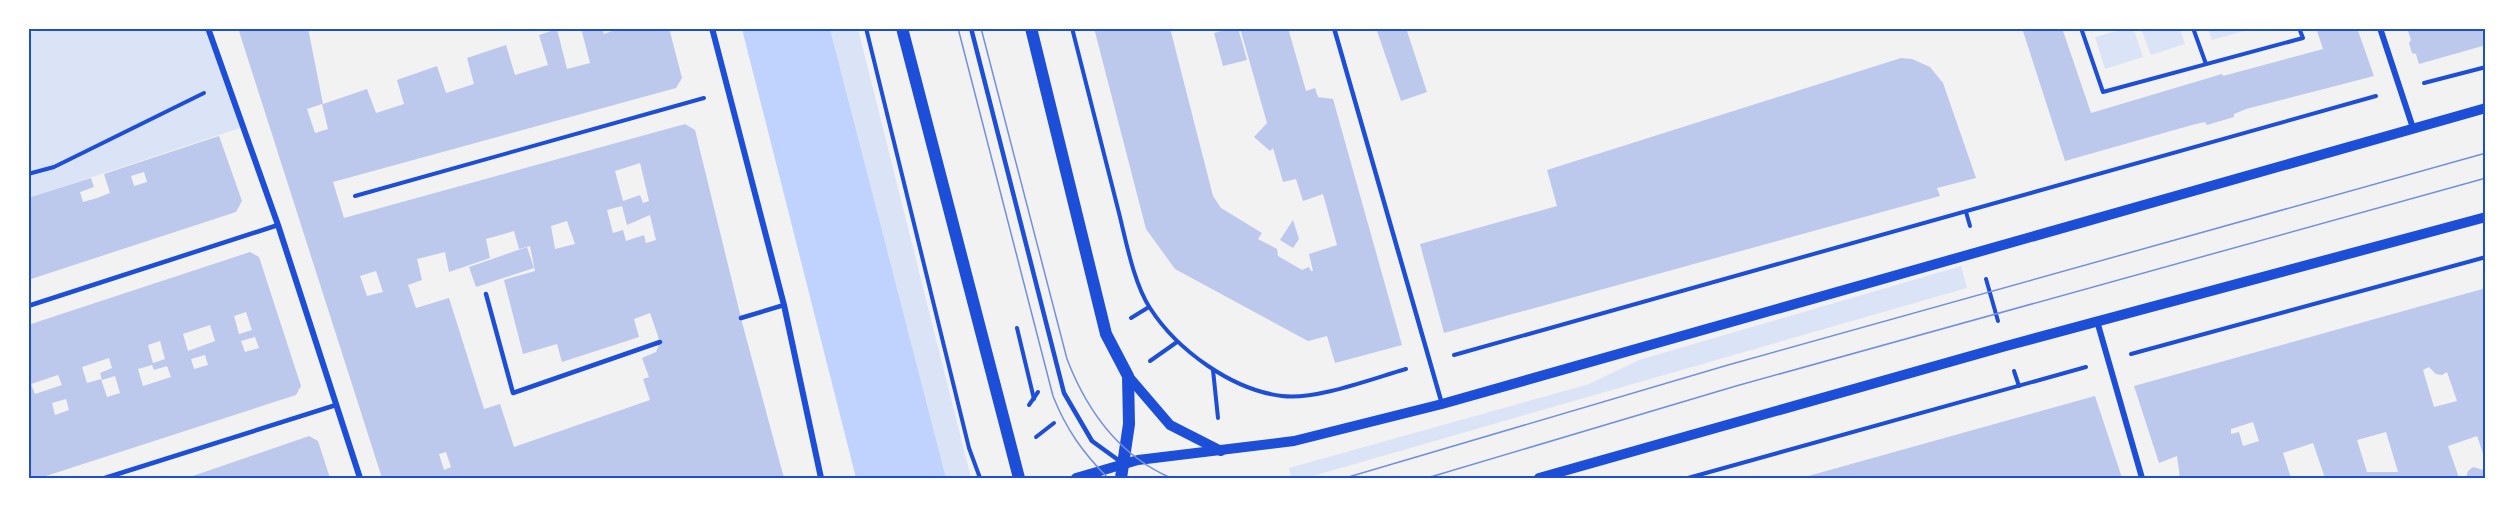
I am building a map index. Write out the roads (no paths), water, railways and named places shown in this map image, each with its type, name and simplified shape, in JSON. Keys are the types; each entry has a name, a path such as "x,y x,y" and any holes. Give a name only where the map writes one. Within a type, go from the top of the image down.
{"main road":[{"path":"902,28 1019,478"},
{"path":"1031,28 1106,334 1128,376 1129,424 1121,478"}],"street":[{"path":"208,28 278,225 360,478"},
{"path":"712,28 784,306 821,478"},
{"path":"2380,28 2413,128"},
{"path":"1077,478 1123,464 1294,441 1442,404 2486,108"},
{"path":"1539,478 2097,321 2486,218"},
{"path":"2097,321 2142,478"},
{"path":"1128,376 1170,425 1222,452"}],"lane":[{"path":"970,28 1064,393 1092,441 1123,464"},
{"path":"1334,28 1442,404"},
{"path":"28,306 278,225"},
{"path":"486,294 513,393 660,342"},
{"path":"741,318 784,306"},
{"path":"105,478 336,405"}],"water":[{"path":"742,29 830,29 946,478 856,478"}],"tram line":[{"path":"958,28 1053,396 1076,440 1108,478"},
{"path":"981,28 1067,359 1075,378 1095,413 1120,444 1135,457 1171,478"},
{"path":"1345,478 1728,365 2486,153"},
{"path":"1427,478 1736,386 2486,178"}]}
